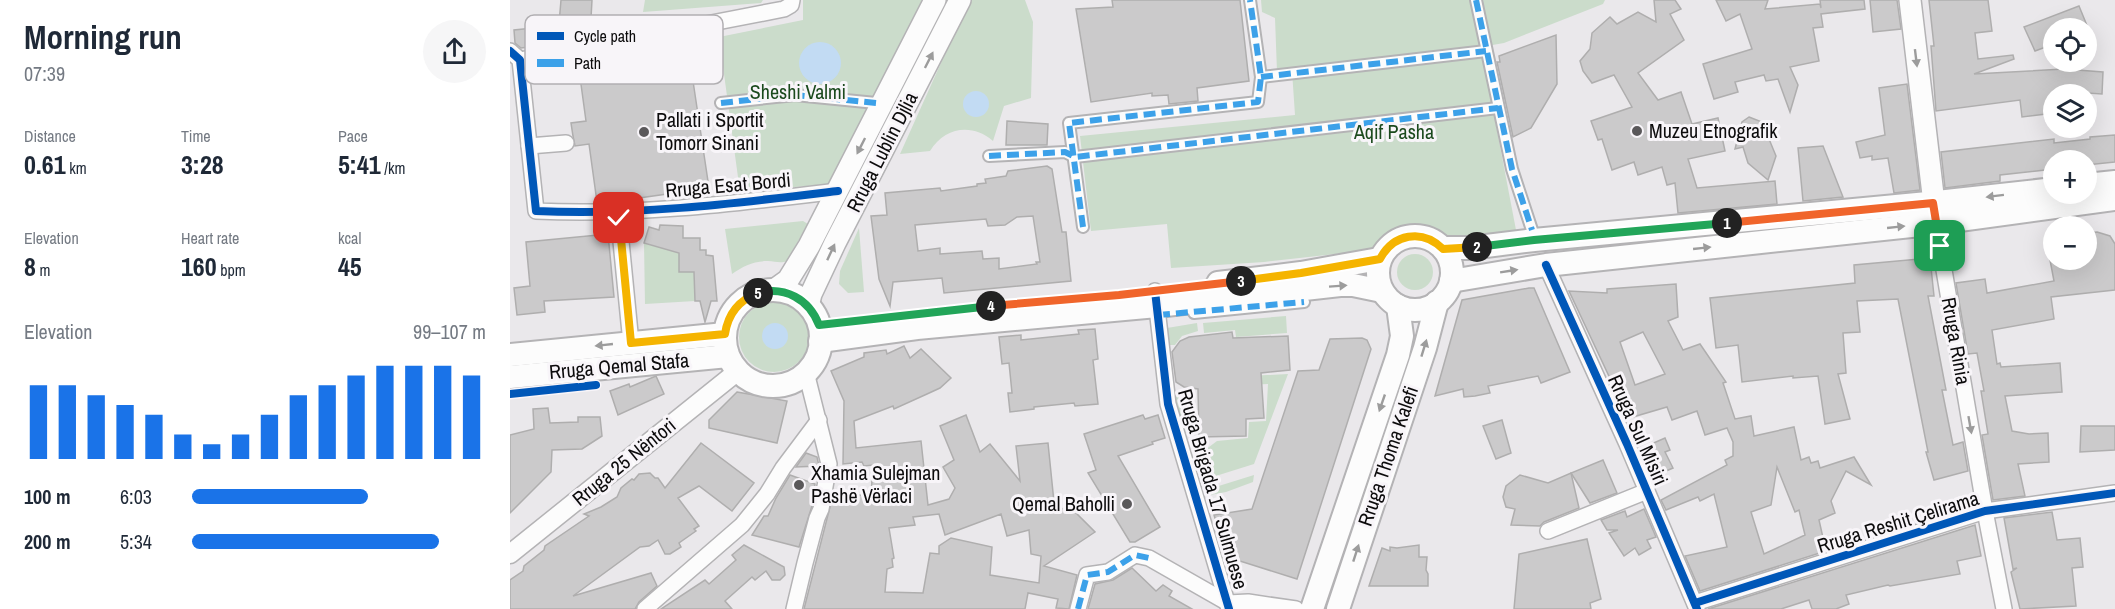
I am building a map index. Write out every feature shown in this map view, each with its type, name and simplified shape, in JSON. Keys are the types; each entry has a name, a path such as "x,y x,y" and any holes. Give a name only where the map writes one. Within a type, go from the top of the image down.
{"main road":[{"name":"Rruga Lublin Djlia","path":"774,290 788,280 808,246 935,0"},
{"name":"Rruga Lublin Djlia","path":"816,324 811,294 960,0"},
{"name":"Rruga Rinia","path":"1910,0 1935,213"},
{"path":"2097,184 2115,182"},
{"path":"1451,281 1546,265 1935,213 2043,191"},
{"path":"1443,249 1534,240 2115,199"},
{"path":"816,324 917,328 1340,285 1353,285 1390,298 1407,309 1418,310 1437,302 1448,289 1452,269 1443,249 1432,240 1421,236 1409,236 1391,243 1380,259 1377,270 1378,281 1390,298"},
{"path":"1157,304 1301,273 1380,259"},
{"path":"774,290 796,296 816,324 815,361 806,372 790,382 772,386 753,382 731,356 730,317 740,303 756,293 774,290"},
{"name":"Rruga Thoma Kalefi","path":"1311,609 1398,355 1402,336 1390,298"},
{"name":"Rruga Thoma Kalefi","path":"1338,609 1425,348 1437,302"},
{"name":"Rruga Qemal Stafa","path":"510,355 631,343 731,356"},
{"name":"Rruga Qemal Stafa","path":"510,376 731,356"}],"street":[{"path":"723,19 784,9 791,5 792,0"},
{"path":"1083,227 1069,123 1258,102 1261,77 1250,0"},
{"path":"1476,0 1512,169 1532,230"},
{"path":"1261,77 1486,51"},
{"name":"Rruga Esat Bordi","path":"515,55 536,211 573,213 685,207 838,191"},
{"path":"721,103 795,95 876,103"},
{"path":"989,156 1065,152 1075,157 1498,108"},
{"path":"529,146 566,143"},
{"path":"618,211 631,343"},
{"name":"Rruga Rinia","path":"1935,213 1985,512 2004,609"},
{"name":"Rruga Sul Misiri","path":"1546,265 1696,606"},
{"path":"1157,304 1304,302"},
{"name":"Rruga Brigada 17 Sulmuese","path":"1157,304 1168,404 1228,606"},
{"name":"Rruga 25 Nëntori","path":"510,542 690,396 731,356"},
{"name":"Rruga 25 Nëntori","path":"510,554 731,356"},
{"path":"794,609 821,509 829,464 806,372"},
{"path":"645,609 742,525 767,494 783,468 819,420"},
{"path":"1548,531 1647,491"},
{"name":"Rruga Reshit Çelirama","path":"1696,606 1985,512 2115,493"},
{"path":"1078,609 1087,575 1108,572 1135,555 1149,558 1228,606 1248,602 1296,609"}],"green space":[{"path":"645,0 763,0 761,3 643,12"},
{"name":"Sheshi Valmi","path":"803,0 922,0 829,184 740,192 723,67 723,36 803,20"},
{"path":"972,0 1025,0 1033,22 1031,98 1004,106 993,141 976,132 959,130 943,137 930,151 900,154 963,14"},
{"name":"Aqif Pasha","path":"1261,0 1605,0 1603,4 1504,43 1481,47 1516,230 1445,240 1425,232 1396,235 1380,249 1264,262 1171,268 1167,224 1091,231 1080,136 1295,115 1292,71 1277,72 1275,18 1262,12"},
{"path":"803,221 808,224 787,261 753,263 732,274 725,229"},
{"path":"859,228 864,292 848,293 839,284 840,271"},
{"path":"644,243 679,253 679,272 694,272 695,301 645,304"},
{"path":"1415,254 1428,259 1433,272 1428,285 1415,290 1402,285 1397,272 1402,259"},
{"path":"767,302 781,302 794,308 803,317 809,330 807,350 799,362 781,372 767,372 754,366 745,357 739,344 739,330 745,317 754,308"},
{"path":"1286,316 1287,333 1236,337 1235,330 1204,333 1203,323"},
{"path":"1197,323 1198,331 1182,336 1175,345 1169,345 1167,328"},
{"path":"1288,374 1254,464 1203,480 1197,456 1217,441 1248,438 1249,422 1266,421 1268,384 1247,385 1247,376"},
{"path":"1174,391 1187,397 1194,409 1194,422 1184,432"},
{"path":"1254,475 1253,482 1210,495 1209,489"}],"water":[{"path":"820,42 835,48 841,63 835,78 820,84 805,78 799,63 805,48"},
{"path":"976,91 985,95 989,104 985,113 976,117 967,113 963,104 967,95"},
{"path":"775,323 784,327 788,336 784,345 775,349 766,345 762,336 766,327"}],"building":[{"path":"561,0 592,0 591,15 560,15"},
{"path":"1112,0 1240,0 1249,81 1197,88 1198,101 1169,104 1168,95 1152,96 1152,93 1091,102 1076,9 1113,7"},
{"path":"1654,0 1675,0 1681,9 1670,14 1684,40 1638,73 1658,100 1681,92 1692,124 1718,118 1725,151 1688,159 1697,188 1775,181 1777,204 1678,213 1675,183 1667,185 1662,167 1638,175 1634,162 1612,170 1602,139 1598,140 1591,121 1632,107 1614,75 1592,83 1583,71 1580,61 1590,49 1592,33 1610,17 1617,24 1638,12 1656,22"},
{"path":"1716,0 1768,0 1765,9 1820,4 1821,8 1820,0 1864,0 1865,9 1821,14 1823,27 1813,28 1819,61 1790,67 1798,85 1790,112 1778,79 1766,81 1764,75 1735,82 1738,92 1714,99 1703,64 1752,49 1740,14 1726,21"},
{"path":"1870,0 1897,0 1901,29 1873,32"},
{"path":"1929,0 1988,0 1992,31 1975,33 1978,59 2013,55 2014,59 1974,74 2043,70 2043,72 2103,72 2102,94 2097,94 2097,84 2043,84 2043,114 2022,117 2020,100 1936,111 1931,46 1934,46"},
{"path":"2079,6 2084,18 2048,18"},
{"path":"2043,20 2043,48 2035,51 2024,27"},
{"path":"525,29 525,47 521,48 515,43 514,30"},
{"path":"1556,35 1557,84 1531,128 1513,137 1497,62 1500,62 1499,56"},
{"name":"Pallati i Sportit Tomorr Sinani","path":"581,84 693,84 709,188 597,202 589,144 575,146 571,123 586,121"},
{"path":"1907,84 1920,190 1894,193 1888,158 1872,160 1872,156 1860,158 1856,142 1885,135 1879,88"},
{"path":"1749,117 1762,122 1776,156 1768,180 1748,163 1743,147 1735,149 1742,122"},
{"path":"1007,121 1048,124 1047,145 1006,145"},
{"path":"2115,135 2115,162 2097,164 2097,150 2043,150 2043,170 2000,175 2000,181 1945,188 1941,152 2054,139 2054,143"},
{"path":"1823,146 1843,197 1803,201 1798,148"},
{"path":"1047,166 1052,169 1062,232 1066,232 1071,281 944,293 942,278 893,282 890,306 879,279 871,216 887,215 885,193 940,188 941,191 977,186 977,184 986,183 985,179 1006,176 1008,171","holes":["1033,216 1040,262 999,269 999,258 983,259 982,251 940,254 940,248 918,251 915,225 986,219 988,226 1005,225 1017,217"]},
{"path":"660,225 683,226 683,238 700,238 700,250 706,250 706,255 713,256 717,301 711,301 705,322 700,301 695,301 694,272 679,272 679,253 644,243 649,227 659,230"},
{"path":"2097,232 2110,236 2115,244 2115,290 2051,297 2054,319 1992,330 1997,364 2000,363 2001,367 2060,363 2062,392 2005,396 2012,431 2029,434 2048,433 2049,462 2018,464 2025,496 1993,500 1982,435 1988,434 1981,391 1984,391 1977,353 1968,354 1956,283 1985,279 1987,293 2054,281 2052,270 2097,270"},
{"path":"608,234 614,297 544,301 545,312 517,315 514,288 530,286 526,242"},
{"path":"1930,258 1934,296 1928,296 1946,390 1942,390 1953,445 1963,442 1968,471 1934,480 1926,452 1928,452 1898,299 1857,301 1860,332 1843,333 1846,373 1838,374 1850,419 1825,424 1818,376 1793,378 1793,376 1742,382 1738,345 1716,348 1710,298 1855,283 1854,265"},
{"path":"1676,284 1678,317 1668,321 1683,350 1700,344 1726,382 1723,383 1735,419 1751,416 1754,436 1794,427 1801,460 1809,457 1811,463 1818,461 1820,468 1854,457 1871,485 1846,471 1831,501 1835,513 1819,520 1826,551 1700,591 1685,556 1727,547 1714,494 1700,501 1698,497 1666,510 1661,500 1727,465 1725,460 1733,456 1733,442 1727,428 1705,435 1697,411 1672,420 1667,407 1626,419 1620,405 1622,404 1569,291 1607,293 1607,289","holes":["1643,332 1665,374 1635,385 1620,342","1777,467 1795,512 1799,510 1805,535 1764,554 1751,512 1771,505"]},
{"path":"1534,288 1570,372 1541,383 1538,376 1488,386 1490,393 1475,396 1464,397 1463,389 1435,396 1462,300"},
{"path":"1095,329 1098,359 1093,360 1098,404 1075,406 1074,403 1010,412 1008,393 1012,393 1009,363 1002,364 999,337 1021,335 1021,340 1079,334 1078,330"},
{"path":"1232,332 1233,338 1288,336 1290,370 1261,373 1264,418 1246,419 1246,436 1199,437 1198,389 1184,387 1176,382 1172,352 1180,341 1189,337"},
{"path":"1362,338 1367,340 1371,349 1297,579 1227,557 1214,515 1252,509 1298,371 1319,370 1330,339"},
{"path":"904,346 910,358 921,349 951,378 940,388 894,409 893,406 854,421 856,448 921,441 928,505 949,499 955,488 943,467 954,460 940,426 966,415 980,452 990,444 1020,481 1016,446 1048,443 1055,512 1064,508 1066,512 1072,509 1095,532 1044,566 1077,575 1069,609 1056,608 1058,599 1028,593 1025,609 804,609 833,495 871,495 873,465 864,466 862,462 843,464 844,401 831,371 864,357 864,353 886,350 887,354","holes":["939,514 945,535 1001,514 1007,536 1029,530 1031,554 1041,556 1039,583 990,575 992,547 951,538 939,546 939,554 930,553 923,593 885,592 887,569 893,567 892,559 894,558 889,528 915,525 913,517"]},
{"path":"656,376 664,394 618,415 610,391 629,384 630,387"},
{"path":"737,392 787,401 777,443 709,428 709,420"},
{"path":"548,408 550,423 578,422 578,417 600,417 602,436 582,449 552,450 551,472 510,513 510,435 534,429 533,409"},
{"path":"1143,415 1145,419 1158,415 1165,438 1118,456 1160,527 1135,542 1130,542 1088,473 1096,470 1084,434"},
{"path":"1502,420 1511,453 1496,459 1483,426"},
{"path":"2081,426 2115,426 2115,450 2080,452"},
{"path":"1665,438 1670,450 1665,452 1673,468 1652,477 1640,449"},
{"path":"701,443 754,483 732,511 699,486 678,498 699,526 694,529 696,531 679,543 681,547 670,554 665,554 658,540 649,546 640,547 573,596 651,573 657,586 639,602 635,609 510,609 510,580 523,571 524,566 544,550 545,546 589,516 584,514 617,497 621,488 639,474 650,473 658,478 665,488"},
{"path":"806,453 817,457 819,466 796,467"},
{"path":"1603,460 1617,493 1590,503 1571,473"},
{"path":"1571,473 1579,508 1544,522 1540,526 1511,525 1515,509 1506,507 1503,497 1506,486 1520,475 1548,483"},
{"path":"790,475 815,484 812,506 799,547 752,535 764,516 768,516"},
{"path":"1644,509 1656,537 1647,540 1651,548 1639,555 1635,548 1624,556 1609,533 1618,530 1607,530 1601,520 1625,511 1627,517"},
{"path":"2052,512 2057,540 2080,538 2083,567 2072,568 2076,606 2020,609 2011,572 2017,568 2013,569 2004,518"},
{"path":"1975,525 1981,556 1957,561 1960,574 1888,585 1846,595 1849,604 1836,609 1812,609 1809,600 1781,609 1708,609"},
{"path":"1587,539 1601,599 1590,603 1591,609 1514,609 1519,554"},
{"path":"744,545 784,567 785,575 780,580 772,580 766,571 755,580 752,577 725,601 732,609 661,609 705,580 709,584 736,560 732,555"},
{"path":"1419,545 1419,557 1427,557 1428,586 1369,586 1382,548 1390,551 1390,547"},
{"path":"1132,568 1156,591 1163,585 1172,591 1169,596 1192,609 1088,609 1095,584 1113,580"}],"marked path":[{"path":"1083,227 1069,123 1258,102 1261,77 1250,0"},
{"path":"1476,0 1512,169 1532,230"},
{"path":"1261,77 1486,51"},
{"path":"721,103 795,95 876,103"},
{"path":"989,156 1065,152 1075,157 1498,108"},
{"path":"1158,315 1304,302"},
{"path":"1078,609 1087,575 1108,572 1135,555 1149,558"}],"cycle path":[{"path":"510,51 520,60 536,211 649,210 838,191"},
{"path":"1546,265 1627,444 1697,609"},
{"path":"1155,291 1168,404 1229,609"},
{"path":"510,394 596,385"},
{"path":"1695,603 1985,511 2115,493"}],"place":[{"name":"Muzeu Etnografik","path":"1637,131"},
{"name":"Pallati i Sportit Tomorr Sinani","path":"644,132"},
{"name":"Xhamia Sulejman Pashë Vërlaci","path":"799,485"},
{"name":"Qemal Baholli","path":"1127,504"}],"route":[{"path":"619,218 631,343 725,334 734,309 748,297 765,291 781,291 796,296 813,312 819,325 915,313 1155,291 1301,273 1380,259 1384,250 1391,243 1409,236 1421,236 1432,240 1443,249 1470,248 1933,203 1940,246"}]}
